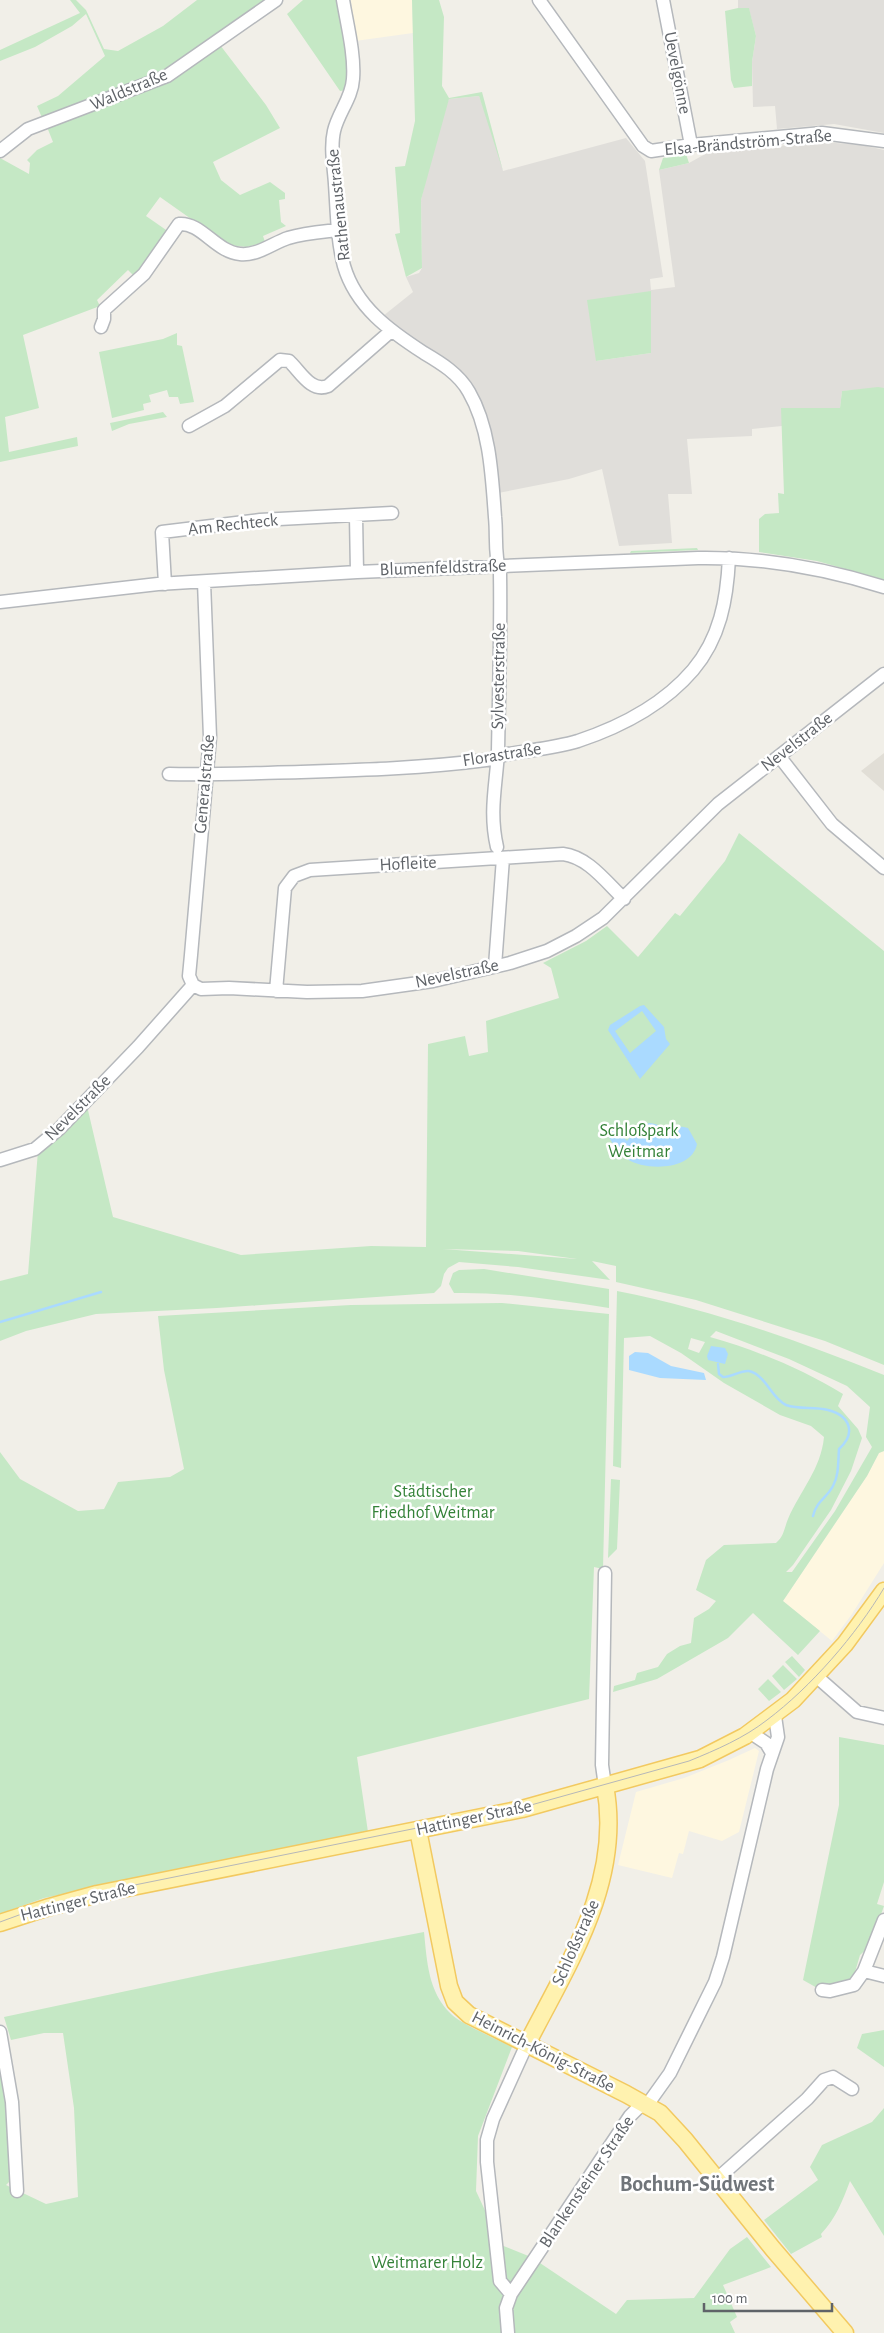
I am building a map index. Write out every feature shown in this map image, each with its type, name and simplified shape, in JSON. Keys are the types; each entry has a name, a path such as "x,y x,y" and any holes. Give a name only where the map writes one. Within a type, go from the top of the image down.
{"main road":[{"name":"Hattinger Straße","path":"0,1923 97,1894 530,1807 700,1759 751,1733 775,1716 816,1676 857,1630 884,1591"},
{"name":"Schloßstraße","path":"527,2044 572,1960 597,1898 608,1840 605,1786"},
{"name":"Heinrich-König-Straße","path":"418,1830 445,1968 455,2002 469,2015 646,2104 667,2120 845,2333"}],"street":[{"name":"Waldstraße","path":"0,151 28,129 167,76 276,0"},
{"name":"Rathenaustraße","path":"343,0 354,76 350,95 338,120 333,140 338,230 345,269 355,292 374,316 391,331 450,370 465,385 474,401 487,444 498,566"},
{"name":"Elsa-Brändström-Straße","path":"539,0 643,146 651,152 691,145 822,133 884,141"},
{"name":"Uevelgönne","path":"663,0 691,145"},
{"path":"100,327 104,318 104,310 144,274 180,224 188,223 222,249 243,255 254,253 286,239 308,233 338,230"},
{"path":"189,426 225,406 280,360 289,361 312,385 319,388 328,386 391,331"},
{"name":"Am Rechteck","path":"165,584 162,532 260,520 392,513"},
{"path":"356,516 358,572"},
{"name":"Blumenfeldstraße","path":"0,602 165,584 358,572 729,558 813,568 884,588"},
{"name":"Florastraße","path":"169,774 342,771 488,760 555,746 594,734 632,717 652,705 677,686 703,657 718,629 727,593 729,558"},
{"name":"Sylvesterstraße","path":"496,966 500,852 492,823 497,757 501,648 500,573 498,566"},
{"name":"Generalstraße","path":"193,986 190,982 190,968 210,736 204,582"},
{"name":"Nevelstraße","path":"0,1160 36,1149 54,1134 138,1047 193,986 201,989 229,988 311,992 362,991 432,981 496,966 531,957 561,944 603,918 718,804 884,674"},
{"path":"779,756 832,824 884,868"},
{"name":"Hofleite","path":"276,991 284,894 288,883 296,874 310,870 500,852 571,855 587,864 624,899"},
{"name":"Schloßstraße","path":"605,1573 602,1771 605,1786"},
{"path":"816,1676 857,1712 884,1718"},
{"name":"Blankensteiner Straße","path":"508,2333 506,2308 510,2294 630,2116 652,2099 670,2073 718,1974 772,1753 778,1738 775,1716"},
{"path":"751,1733 766,1743 772,1753"},
{"path":"822,1990 830,1991 856,1985 884,1920"},
{"path":"864,1970 884,1976"},
{"path":"0,2032 12,2102 17,2190"},
{"name":"Schloßstraße","path":"510,2294 500,2282 486,2162 487,2140 493,2118 527,2044"},
{"path":"716,2178 807,2099 824,2080 833,2077 852,2088"}],"shaded area":[{"path":"351,0 412,0 413,33 355,41"},
{"path":"738,0 884,0 884,133 834,124 777,129 775,106 753,107 752,62 756,36 749,9 738,8"},
{"path":"479,96 503,171 626,138 645,161 663,277 650,279 651,290 675,287 659,170 689,163 709,152 822,142 862,145 884,150 884,388 842,391 840,408 782,408 782,426 752,429 752,436 687,439 692,494 668,494 672,543 619,546 602,469 569,479 498,493 492,432 478,394 463,374 448,360 383,316 413,292 406,277 419,273 422,268 421,200 439,123 449,99","holes":["651,291 651,353 596,361"]},
{"path":"884,753 884,791 861,771"},
{"path":"884,1451 884,1563 852,1614 832,1641 783,1601 867,1476 879,1453"},
{"path":"755,1748 759,1751 739,1832 722,1841 689,1831 683,1854 679,1853 672,1878 618,1865 636,1792 684,1778"}],"green space":[{"path":"70,0 76,0 86,10 104,49 118,51 163,26 197,0 272,0 179,67 43,120 37,106 58,96 105,56 86,14 72,26 35,47 0,61 0,50 80,13"},
{"path":"303,0 340,0 349,54 347,90 340,91 287,14"},
{"path":"412,0 439,0 444,17 442,86 449,98 482,92 503,171 479,96 449,99 421,200 422,268 406,277 395,234 400,233 395,167 405,166 415,121"},
{"path":"749,8 756,36 752,62 752,86 734,88 731,80 725,11"},
{"path":"220,45 266,105 280,128 213,162 221,180 240,195 270,182 285,193 285,199 279,200 281,222 286,226 263,236 265,242 247,247 228,245 160,197 146,216 169,232 135,277 128,270 97,300 100,306 23,335 39,408 5,417 9,452 77,437 78,446 0,462 0,158 29,174 30,163 27,160 37,150 53,142 47,127"},
{"path":"686,154 689,163 659,170 663,158"},
{"path":"651,291 651,353 596,361 587,300"},
{"path":"177,333 177,345 182,346 194,402 180,404 178,397 169,397 167,390 149,395 151,402 143,404 144,410 112,418 99,352 163,339"},
{"path":"884,388 884,580 817,561 759,552 759,519 765,514 779,513 778,493 784,494 781,408 840,408 842,391"},
{"path":"163,412 167,417 129,424 112,431 110,423"},
{"path":"697,548 698,550 630,553 631,551"},
{"name":"Schloßpark Weitmar","path":"739,833 884,951 884,1365 825,1341 696,1300 616,1282 616,1266 592,1261 610,1280 518,1267 459,1262 448,1268 444,1274 441,1286 434,1293 217,1308 96,1314 26,1331 0,1341 0,1281 28,1274 38,1151 87,1106 113,1217 241,1255 371,1246 426,1247 428,1044 465,1036 469,1056 488,1052 486,1021 559,998 551,968 543,963 586,941 607,926 638,957 675,913 680,916 725,861","holes":["443,1249 518,1251 577,1259"]},
{"path":"484,1269 609,1289 609,1308 512,1295 454,1293 449,1284 453,1273 459,1270"},
{"path":"617,1291 719,1316 819,1350 884,1375 884,1451 879,1453 867,1476 783,1601 820,1631 798,1655 753,1613 728,1638 657,1679 613,1692 614,1686 635,1680 637,1673 658,1667 667,1654 680,1646 691,1643 694,1618 709,1609 716,1601 696,1590 706,1560 724,1545 776,1543 779,1540 819,1459 824,1437 811,1426 780,1415 724,1383 681,1353 650,1336 624,1338 621,1468 613,1466","holes":["716,1331 789,1359 847,1386 870,1407 866,1437 872,1447 835,1511 792,1572 786,1572 793,1565 831,1510 851,1471 862,1438 858,1429 838,1406 843,1394 811,1376 778,1361 710,1337","691,1338 705,1342 699,1353 688,1349"]},
{"name":"Städtischer Friedhof Weitmar","path":"502,1303 609,1314 603,1569 594,1567 589,1699 357,1757 368,1832 44,1898 0,1914 0,1452 20,1479 78,1511 104,1509 118,1482 170,1477 184,1469 164,1370 158,1316 351,1305"},
{"path":"611,1479 620,1480 617,1549 608,1558"},
{"path":"792,1656 805,1670 799,1677 785,1662"},
{"path":"783,1665 797,1679 784,1690 772,1676"},
{"path":"768,1679 781,1692 769,1701 758,1689"},
{"path":"839,1737 884,1745 884,1882 877,1904 884,1906 870,1946 860,1955 855,1972 856,1979 819,1989 803,1980 839,1805"},
{"name":"Weitmarer Holz","path":"424,1932 430,1976 443,2005 455,2018 512,2047 478,2136 476,2191 501,2245 531,2257 616,2314 627,2300 694,2298 730,2249 747,2237 771,2267 723,2285 737,2317 730,2322 735,2333 0,2333 0,2046 11,2149 11,2180 6,2185 46,2204 78,2197 74,2108 63,2033 44,2033 11,2040 4,2017 216,1972"},
{"path":"884,2030 884,2067 857,2048 862,2034"},
{"path":"884,2108 884,2236 850,2181 835,2216 821,2234 822,2237 791,2254 764,2220 818,2180 810,2167 822,2145 872,2122"}],"water":[{"path":"644,1005 664,1027 666,1039 670,1044 640,1079 608,1030 610,1025","holes":["642,1011 656,1031 630,1053 615,1031"]},
{"path":"649,1123 664,1127 688,1128 697,1144 693,1153 677,1164 656,1167 645,1166 621,1155 608,1135 611,1130 616,1129 627,1141 638,1128"},
{"path":"711,1346 725,1348 728,1354 725,1364 708,1360 707,1356"},
{"path":"635,1352 648,1353 671,1366 704,1373 706,1380 660,1378 629,1370 629,1356"}],"waterway":[{"path":"0,1322 101,1292"},
{"path":"718,1364 719,1374 723,1377 749,1371 755,1373 776,1397 786,1405 828,1410 836,1413 846,1421 849,1432 848,1437 839,1449 835,1482 817,1506 813,1516"}],"tram line":[{"path":"0,1922 38,1908 95,1893 531,1805 689,1761 739,1738 784,1707 816,1676 846,1642 884,1588"}],"district":[{"name":"Bochum-Südwest","path":"697,2184"}]}
